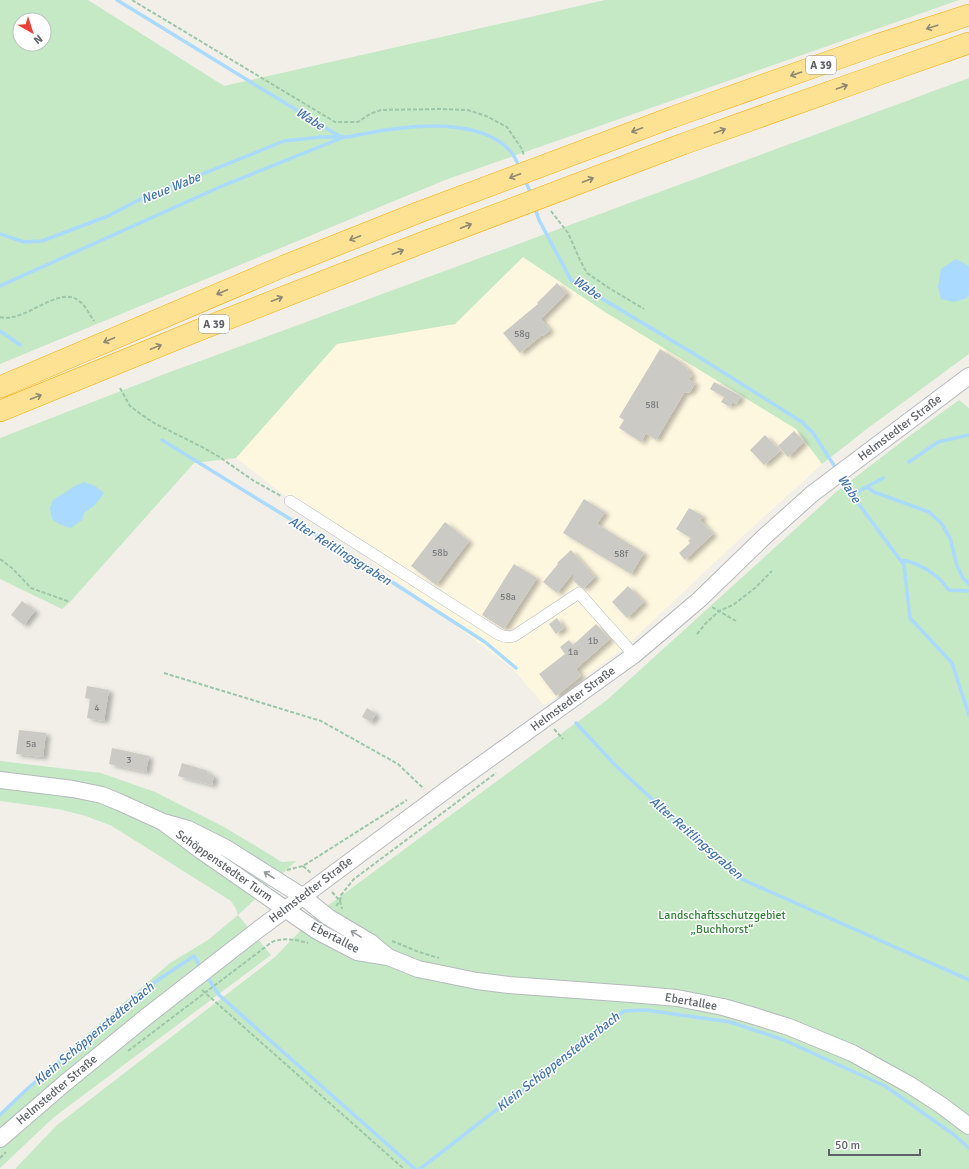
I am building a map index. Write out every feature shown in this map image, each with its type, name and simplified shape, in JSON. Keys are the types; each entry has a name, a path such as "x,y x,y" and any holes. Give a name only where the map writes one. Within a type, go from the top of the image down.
{"highway":[{"name":"A 39","path":"0,387 263,275 417,213 673,117 969,15"},
{"name":"A 39","path":"0,411 194,332 429,240 683,144 969,43"}],"main road":[{"name":"Helmstedter Straße","path":"5,1144 65,1083 140,1022 302,896 457,782 634,655 700,599 812,494 969,376"},
{"name":"Schöppenstedter Turm","path":"0,780 73,789 102,795 163,822 188,829 226,848 302,896"},
{"name":"Schöppenstedter Turm","path":"163,822 285,910"},
{"name":"Ebertallee","path":"302,896 328,917 370,942 388,957"},
{"name":"Ebertallee","path":"285,910 317,931 357,952 388,957 418,968 477,981 509,985 677,998 723,1007 789,1027 852,1053 910,1084 969,1126"}],"street":[{"path":"290,501 504,637 509,638 514,636 579,593 634,655"}],"path":[{"path":"132,0 335,122"},
{"path":"0,317 12,318 48,302 64,297 71,297 78,300 85,307 94,321"},
{"path":"120,388 130,406 154,423 218,456 254,481 290,501"},
{"path":"0,559 12,568 31,588 70,602"},
{"path":"697,634 706,622 719,611 733,605 755,588 772,572"},
{"path":"719,611 736,621"},
{"path":"164,674 321,721 398,764 424,789"},
{"path":"303,866 412,797"},
{"path":"328,917 340,901"},
{"path":"124,1054 272,942 280,939 290,939 309,943 317,931"},
{"path":"192,981 404,1169"},
{"path":"0,1158 5,1144"}],"shaded area":[{"path":"523,257 605,312 663,344 796,429 822,464 626,646 559,696 544,705 513,669 236,458 270,407 322,340 455,324"}],"green space":[{"path":"0,0 88,0 224,86 605,0 959,0 445,180 0,364"},
{"path":"969,78 969,354 868,428 822,464 796,429 605,312 523,257 455,324 337,344 236,458 194,463 70,602 62,609 0,579 0,438 162,375"},
{"name":"Landschaftsschutzgebiet „Buchhorst“","path":"959,400 969,408 969,1169 15,1169 57,1125 275,957 326,907 607,700 835,493"},
{"path":"0,761 101,773 155,792 224,827 282,862 296,861 238,915 231,901 112,826 86,816 58,809 0,801"},
{"path":"238,915 271,955 54,1117 0,1168 0,1115 62,1056 170,963 208,940"}],"water":[{"path":"956,259 969,266 969,294 967,298 954,302 941,299 938,287 941,269"},
{"path":"84,482 95,486 104,493 95,505 84,513 82,520 71,528 59,524 52,519 50,508 53,500"}],"building":[{"path":"557,283 567,293 541,319 550,330 520,353 503,333 538,304 537,303"},
{"path":"660,349 681,362 684,366 685,365 692,376 688,379 695,383 690,392 684,393 656,440 646,433 641,442 619,428 624,420 619,417"},
{"path":"714,382 741,396 736,404 732,402 730,407 721,402 724,397 710,389"},
{"path":"794,431 804,442 788,457 778,446"},
{"path":"765,435 780,451 764,465 750,450"},
{"path":"584,499 605,512 597,524 644,553 631,574 563,533"},
{"path":"689,508 703,516 700,520 713,534 685,560 679,553 690,543 688,541 691,538 676,529"},
{"path":"445,522 469,541 436,585 411,566"},
{"path":"571,550 595,577 584,588 579,586 573,580 573,573 557,593 543,582 558,564 557,563"},
{"path":"514,564 537,578 504,629 482,615"},
{"path":"628,586 644,602 627,618 612,602"},
{"path":"22,601 35,611 24,625 11,615"},
{"path":"557,618 564,628 556,634 549,624"},
{"path":"596,624 610,639 576,669 581,676 556,696 539,674 565,654 560,647 569,640 573,645"},
{"path":"87,686 109,690 104,721 87,718 90,699 85,698"},
{"path":"367,708 376,714 371,722 362,717"},
{"path":"19,730 46,733 43,757 16,754"},
{"path":"112,748 149,756 146,772 109,764"},
{"path":"182,763 208,771 207,773 214,776 212,785 178,776"}],"waterway":[{"name":"Wabe","path":"117,0 338,135 348,137 385,130 424,126 440,126 473,130 488,135 501,143 512,153 519,167"},
{"name":"Neue Wabe","path":"0,234 24,242 42,241 108,216 143,198 284,141 321,137 341,137"},
{"path":"0,286 222,186 344,137"},
{"name":"Wabe","path":"525,180 531,194"},
{"name":"Wabe","path":"535,208 539,220 571,280 691,352 802,422 813,433 837,470"},
{"name":"Alter Reitlingsgraben","path":"0,331 20,345"},
{"path":"909,462 938,442 969,435"},
{"name":"Alter Reitlingsgraben","path":"162,440 381,575 485,642 516,668"},
{"name":"Wabe","path":"842,478 852,495 904,565 910,618 952,663 969,715"},
{"path":"852,495 883,478"},
{"path":"867,487 874,492 929,512 941,523 950,538 957,566 963,578 969,584"},
{"path":"900,560 914,563 928,570 940,579 949,590 969,591"},
{"name":"Alter Reitlingsgraben","path":"576,723 616,766 737,877 969,980"},
{"name":"Klein Schöppenstedterbach","path":"0,1115 26,1090 140,992 194,956 201,968"},
{"name":"Klein Schöppenstedterbach","path":"206,975 219,995 415,1169"},
{"name":"Klein Schöppenstedterbach","path":"420,1169 624,1011 646,1010 730,1022 784,1040 885,1086 953,1134 969,1148"}]}
